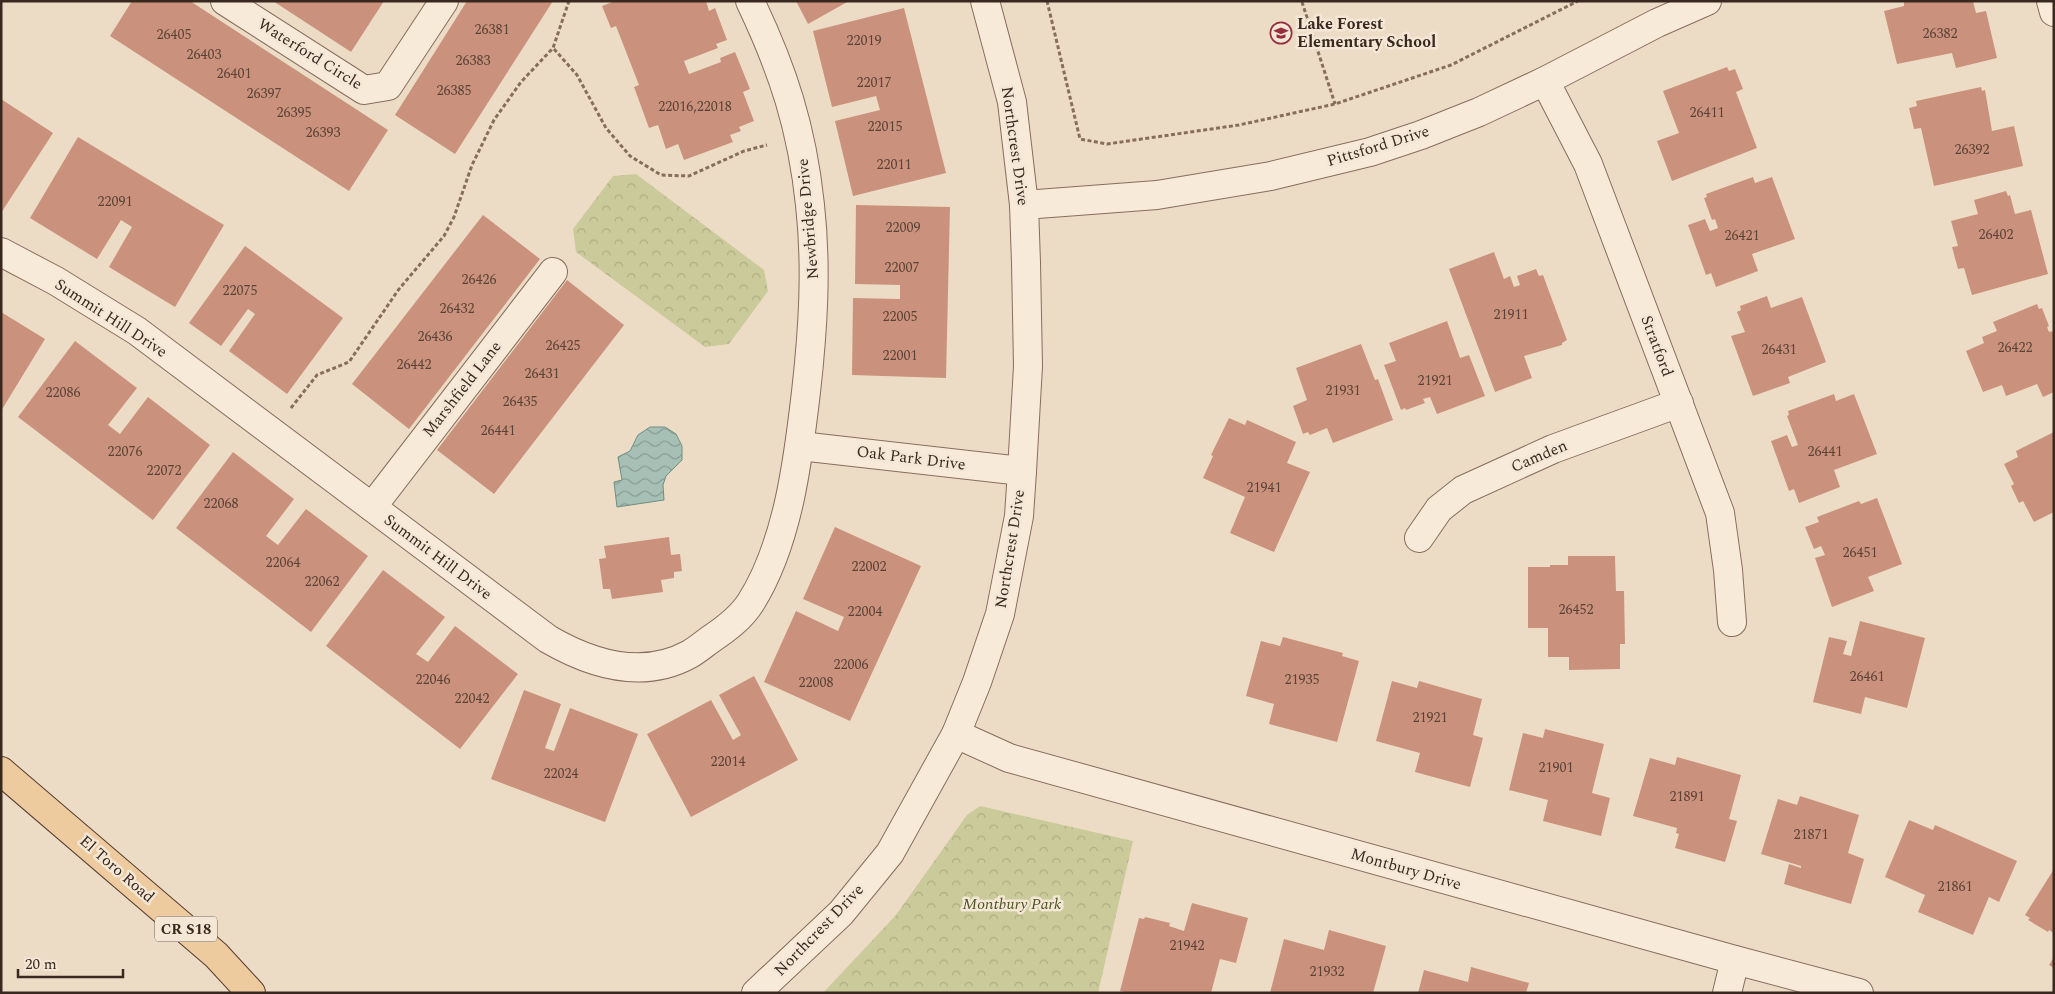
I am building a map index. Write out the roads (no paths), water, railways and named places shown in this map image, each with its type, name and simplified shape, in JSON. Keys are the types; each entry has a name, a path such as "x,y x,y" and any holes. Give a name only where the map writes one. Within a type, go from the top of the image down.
{"main road":[{"name":"El Toro Road","path":"1,771 216,955 251,993"}],"street":[{"name":"Waterford Circle","path":"225,1 364,90 388,86 444,1"},
{"name":"Newbridge Drive","path":"750,1 770,43 786,84 800,138 810,204 814,246 814,297 800,446"},
{"name":"Northcrest Drive","path":"756,993 841,913 890,853 956,734 978,682 1000,614 1019,516 1028,366 1024,205 1012,102 985,1"},
{"name":"Pittsford Drive","path":"1024,205 1157,195 1271,176 1370,152 1421,135 1479,112 1545,82 1657,23 1706,1"},
{"path":"2051,1 2054,12"},
{"name":"Stratford","path":"1545,82 1588,164 1720,513 1728,570 1732,622"},
{"name":"Summit Hill Drive","path":"1,252 56,281 137,331 548,639 573,653 599,662 624,667 649,667 668,662 690,654 733,623 751,603 764,579 786,513 800,446"},
{"name":"Marshfield Lane","path":"372,507 553,272"},
{"name":"Camden","path":"1419,538 1439,509 1463,490 1553,449 1679,404"},
{"name":"Oak Park Drive","path":"800,446 1022,471"},
{"name":"Montbury Drive","path":"956,734 1009,758 1859,993"},
{"path":"1727,993 1735,960"}],"water":[{"path":"650,427 665,427 676,434 682,446 682,460 666,476 663,485 664,500 617,507 614,482 622,480 618,457 630,451 638,435"}],"place":[{"name":"Lake Forest Elementary School","path":"1281,33"}],"park label":[{"name":"Montbury Park","path":"1012,904"}]}
